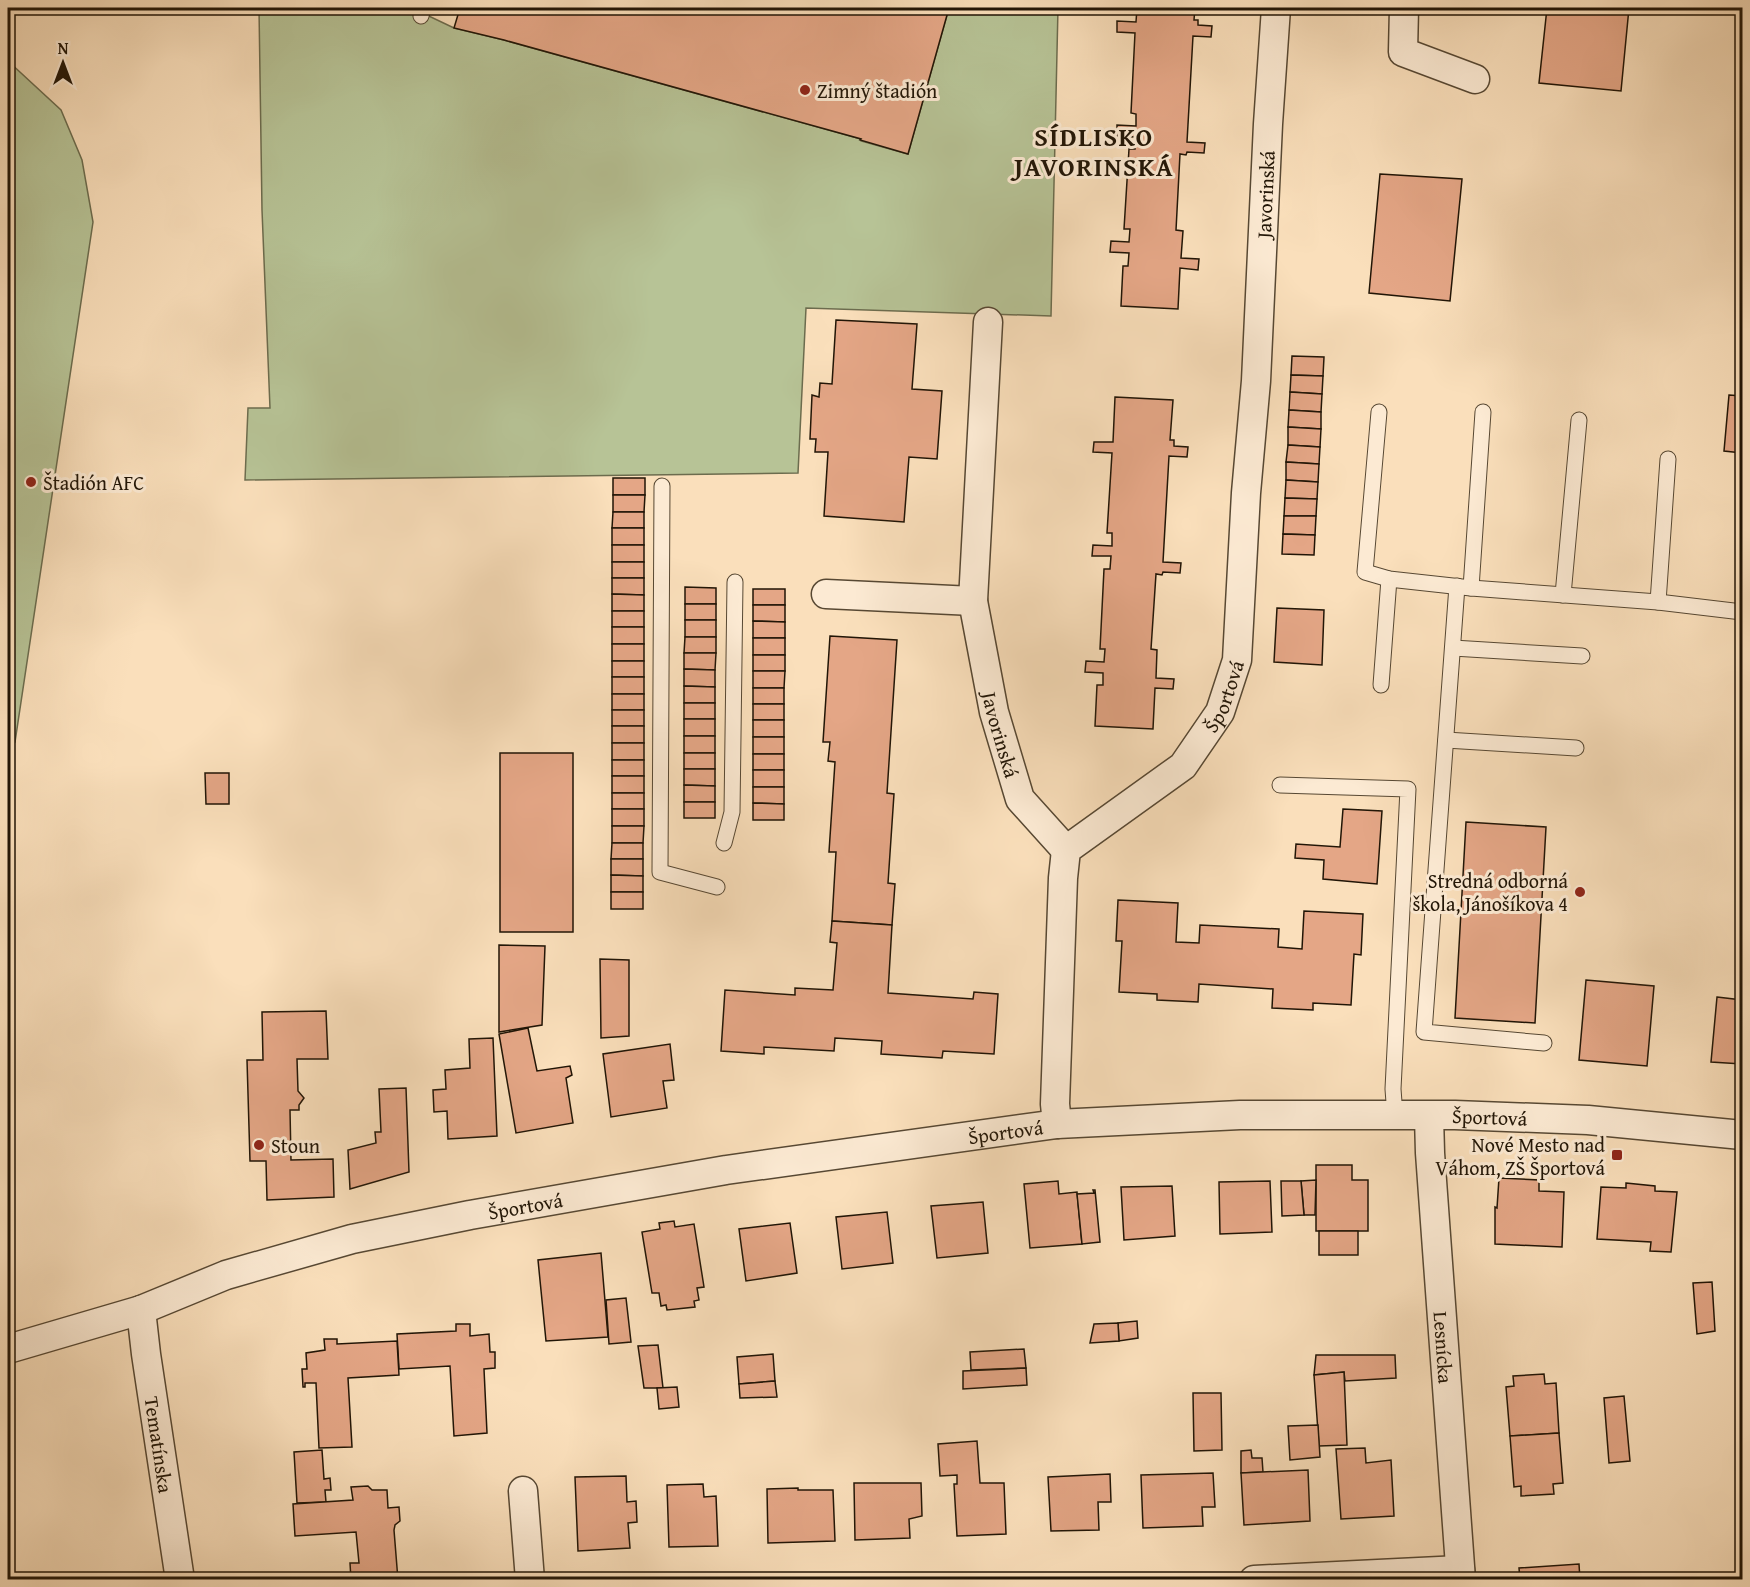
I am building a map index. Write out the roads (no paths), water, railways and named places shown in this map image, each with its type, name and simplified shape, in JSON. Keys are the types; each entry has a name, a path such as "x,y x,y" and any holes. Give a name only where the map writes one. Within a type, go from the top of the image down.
{"street":[{"name":"Javorinská","path":"1256,381 1276,8"},
{"path":"1404,8 1403,52 1475,79"},
{"name":"Javorinská","path":"988,322 974,601 994,712 1020,799 1066,850"},
{"name":"Športová","path":"1057,1124 1055,1104 1062,878 1066,850 1183,766 1220,712 1237,660 1246,493 1256,381"},
{"path":"826,594 974,601"},
{"name":"Športová","path":"8,1349 141,1310 226,1275 352,1239 470,1215 726,1170 1057,1124 1240,1115 1429,1116 1588,1120 1743,1134"},
{"name":"Lesnícka","path":"1429,1116 1430,1165 1460,1575"},
{"name":"Tematínska","path":"141,1310 180,1580"},
{"path":"523,1491 530,1580"},
{"path":"1254,1580 1460,1575"}],"lane":[{"path":"1379,412 1365,572 1389,579 1464,587 1658,602 1743,612"},
{"path":"1483,412 1464,587 1453,648 1424,1032 1545,1042"},
{"path":"1563,595 1579,420"},
{"path":"1658,602 1668,459"},
{"path":"662,486 660,872 717,887"},
{"path":"1381,685 1389,579"},
{"path":"724,843 732,812 735,582"},
{"path":"1453,648 1582,656"},
{"path":"1446,740 1576,748"},
{"path":"1280,784 1408,789 1394,1089 1395,1116"}],"place":[{"name":"Zimný štadión","path":"805,90"},
{"name":"Štadión AFC","path":"31,482"},
{"name":"Stredná odborná škola, Jánošíkova 4","path":"1580,892"},
{"name":"Stoun","path":"259,1145"},
{"name":"Nové Mesto nad Váhom, ZŠ Športová","path":"1617,1155"}],"district":[{"name":"SÍDLISKO JAVORINSKÁ","path":"1094,151"}]}
